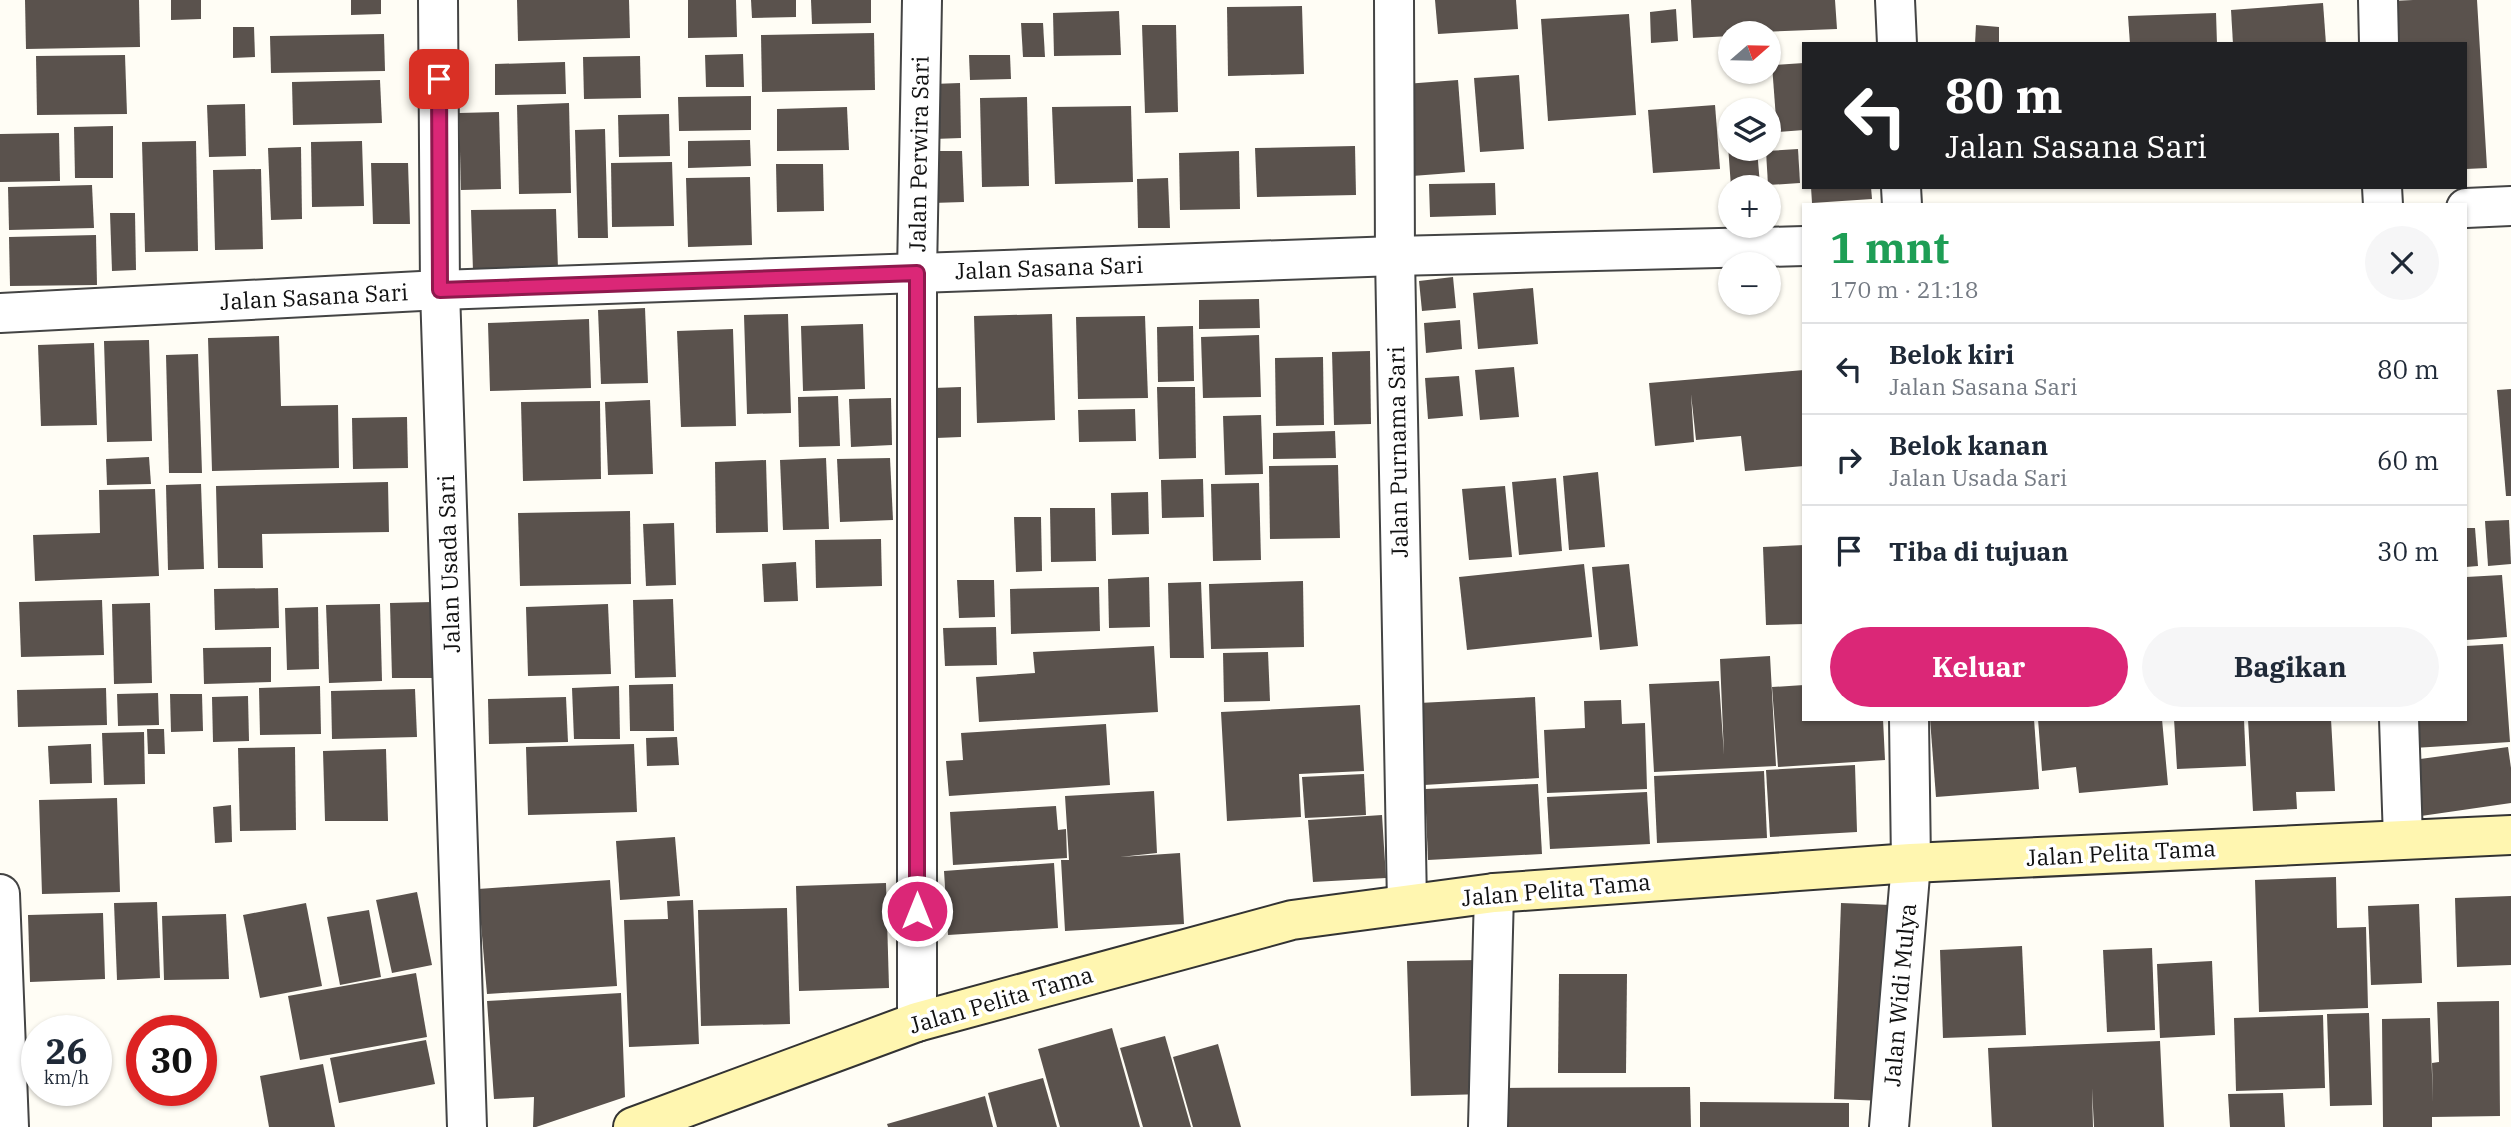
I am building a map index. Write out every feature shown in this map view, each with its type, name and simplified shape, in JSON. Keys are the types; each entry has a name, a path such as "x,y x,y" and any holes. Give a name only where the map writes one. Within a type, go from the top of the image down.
{"street":[{"name":"Jalan Usada Sari","path":"438,0 440,290 467,1127"},
{"name":"Jalan Perwira Sari","path":"917,1022 917,273 922,0"},
{"name":"Jalan Purnama Sari","path":"1394,0 1395,256 1407,904"},
{"path":"1895,0 1897,42"},
{"path":"2378,0 2379,42"},
{"path":"2467,208 2511,206"},
{"name":"Jalan Sasana Sari","path":"0,313 440,290 1395,256 1802,246"},
{"name":"Jalan Widi Mulya","path":"1889,1127 1911,863 1909,721"},
{"path":"2399,721 2403,839"},
{"name":"Jalan Pelita Tama","path":"633,1127 917,1022 1292,920 1494,893 1911,863 2511,835"},
{"path":"1488,1127 1494,893"},
{"path":"0,894 9,1127"}],"building":[{"path":"25,0 139,0 140,47 26,49"},
{"path":"171,0 201,0 201,19 171,20"},
{"path":"351,0 381,0 381,14 351,15"},
{"path":"517,0 629,0 630,38 518,41"},
{"path":"688,0 736,0 737,37 688,38"},
{"path":"751,0 796,0 796,17 752,18"},
{"path":"811,0 871,0 871,23 812,24"},
{"path":"1435,0 1516,0 1518,29 1438,34"},
{"path":"1691,0 1835,0 1837,29 1782,31 1782,21 1718,21 1718,37 1693,38"},
{"path":"2477,0 2487,168 2467,169 2467,42 2394,42 2391,1"},
{"path":"2323,3 2326,42 2233,42 2231,10"},
{"path":"1302,6 1304,74 1228,76 1227,7"},
{"path":"1676,9 1678,41 1651,43 1650,12"},
{"path":"1119,11 1121,55 1054,56 1053,13"},
{"path":"2216,13 2217,42 2130,42 2128,16"},
{"path":"1629,14 1636,115 1548,121 1541,19"},
{"path":"1021,23 1043,23 1045,57 1023,57"},
{"path":"1142,25 1176,25 1178,112 1145,113"},
{"path":"1976,25 1999,27 1999,42 1975,42"},
{"path":"233,27 254,27 255,57 233,58"},
{"path":"874,33 875,90 762,92 761,35"},
{"path":"384,34 385,71 271,73 270,36"},
{"path":"743,54 744,87 706,87 705,55"},
{"path":"125,55 127,114 37,115 36,56"},
{"path":"969,55 1010,55 1011,79 970,80"},
{"path":"640,56 641,98 584,99 583,57"},
{"path":"565,62 566,94 495,95 495,64"},
{"path":"1802,63 1802,130 1781,132 1781,98 1774,98 1773,84 1782,84 1782,64"},
{"path":"1519,75 1524,149 1480,152 1474,78"},
{"path":"380,80 382,123 293,125 292,82"},
{"path":"1458,80 1465,172 1412,176 1405,84"},
{"path":"960,83 961,138 934,139 933,84"},
{"path":"751,96 751,130 679,131 678,97"},
{"path":"1027,97 1029,186 982,187 980,98"},
{"path":"569,103 571,193 519,194 517,105"},
{"path":"245,104 246,156 209,157 207,105"},
{"path":"1715,105 1720,169 1653,173 1648,110"},
{"path":"1131,106 1133,182 1055,184 1052,107"},
{"path":"847,107 849,150 777,151 777,109"},
{"path":"499,112 501,189 461,190 459,113"},
{"path":"669,114 670,156 619,157 618,115"},
{"path":"113,126 113,178 75,178 74,127"},
{"path":"605,129 608,238 578,238 575,130"},
{"path":"59,133 60,181 0,182 0,134"},
{"path":"750,140 751,166 688,168 688,141"},
{"path":"196,141 198,251 145,252 142,142"},
{"path":"362,141 364,206 312,207 311,142"},
{"path":"1355,146 1356,195 1257,197 1255,148"},
{"path":"301,147 302,219 271,220 268,148"},
{"path":"1798,149 1800,183 1781,184 1781,175 1767,175 1767,161 1781,161 1781,150"},
{"path":"931,151 962,151 964,202 932,203"},
{"path":"1239,151 1240,209 1180,210 1179,153"},
{"path":"1729,161 1758,161 1759,175 1730,175"},
{"path":"672,162 674,226 612,227 611,163"},
{"path":"371,163 408,163 410,224 373,224"},
{"path":"776,164 823,164 824,211 777,212"},
{"path":"261,169 263,249 215,250 213,170"},
{"path":"750,177 752,245 688,247 686,178"},
{"path":"1168,178 1170,228 1138,228 1137,179"},
{"path":"1495,183 1496,215 1430,217 1429,184"},
{"path":"92,185 94,228 9,230 8,187"},
{"path":"1811,189 1871,189 1872,199 1812,203"},
{"path":"556,209 558,269 473,271 471,210"},
{"path":"110,213 135,213 136,270 112,271"},
{"path":"96,235 97,285 10,286 9,237"},
{"path":"1453,277 1456,308 1422,311 1419,281"},
{"path":"1533,288 1538,344 1478,349 1473,293"},
{"path":"1259,299 1260,328 1199,329 1199,300"},
{"path":"645,308 648,383 601,384 598,310"},
{"path":"788,314 791,413 747,414 744,315"},
{"path":"1052,314 1055,420 977,423 974,316"},
{"path":"1145,316 1148,398 1078,399 1076,317"},
{"path":"589,319 591,388 490,391 488,323"},
{"path":"1460,320 1462,349 1426,353 1424,323"},
{"path":"863,324 865,389 803,391 801,326"},
{"path":"1193,326 1194,381 1158,382 1157,327"},
{"path":"733,329 736,426 681,427 677,331"},
{"path":"1259,335 1261,397 1203,398 1201,337"},
{"path":"279,336 281,406 338,405 339,468 212,471 208,338"},
{"path":"149,340 152,441 107,442 104,341"},
{"path":"94,343 97,425 41,426 38,345"},
{"path":"1370,351 1371,424 1334,425 1332,352"},
{"path":"198,354 202,473 169,473 166,355"},
{"path":"1323,357 1324,425 1276,426 1275,358"},
{"path":"1514,367 1519,417 1480,420 1475,370"},
{"path":"1802,370 1802,466 1745,471 1741,436 1696,440 1691,394 1694,442 1655,446 1649,383"},
{"path":"1459,376 1463,416 1428,419 1425,378"},
{"path":"961,387 961,437 936,438 934,388"},
{"path":"1157,387 1195,387 1196,458 1159,459"},
{"path":"2511,389 2511,496 2506,496 2497,390"},
{"path":"838,396 840,446 799,447 798,397"},
{"path":"891,398 892,445 851,447 849,399"},
{"path":"650,400 653,474 608,475 605,402"},
{"path":"600,401 601,479 523,481 521,402"},
{"path":"1135,409 1136,441 1079,442 1078,410"},
{"path":"1261,415 1263,474 1225,475 1223,416"},
{"path":"407,417 408,468 353,469 352,418"},
{"path":"1335,431 1336,458 1273,459 1273,433"},
{"path":"149,457 151,484 107,485 106,459"},
{"path":"826,458 829,529 783,530 780,460"},
{"path":"890,458 893,520 840,522 837,459"},
{"path":"766,460 768,532 716,533 715,462"},
{"path":"1338,465 1340,538 1270,539 1269,466"},
{"path":"1598,472 1605,547 1569,550 1563,476"},
{"path":"1556,478 1562,551 1519,555 1512,482"},
{"path":"1203,479 1204,517 1162,518 1161,480"},
{"path":"388,482 389,532 262,534 263,568 218,568 216,486"},
{"path":"1259,483 1261,560 1213,561 1211,484"},
{"path":"201,484 204,569 168,570 166,485"},
{"path":"1505,486 1512,557 1469,560 1462,489"},
{"path":"155,489 159,576 35,581 33,535 100,533 99,490"},
{"path":"1148,492 1149,534 1112,535 1111,493"},
{"path":"1050,508 1095,508 1096,561 1051,562"},
{"path":"630,511 631,584 520,586 518,513"},
{"path":"1014,517 1041,517 1042,571 1016,572"},
{"path":"2509,520 2511,564 2488,566 2485,521"},
{"path":"674,523 676,585 646,586 643,524"},
{"path":"2467,528 2475,528 2478,566 2467,567"},
{"path":"881,539 882,586 816,588 815,540"},
{"path":"1802,545 1802,624 1766,625 1763,547"},
{"path":"796,562 798,601 764,602 762,564"},
{"path":"1584,564 1592,637 1467,650 1459,577"},
{"path":"1629,564 1638,646 1600,650 1592,567"},
{"path":"2502,575 2507,637 2467,640 2467,577"},
{"path":"1149,577 1150,627 1109,628 1108,579"},
{"path":"957,580 994,580 995,617 959,618"},
{"path":"1303,581 1304,647 1211,649 1209,584"},
{"path":"1201,582 1204,658 1170,658 1168,583"},
{"path":"1099,587 1100,631 1011,634 1010,589"},
{"path":"278,588 279,628 215,630 214,589"},
{"path":"673,599 676,677 635,678 633,600"},
{"path":"102,600 104,655 21,657 19,602"},
{"path":"433,602 435,678 392,678 390,603"},
{"path":"150,603 152,683 114,684 112,604"},
{"path":"380,604 382,681 329,683 326,605"},
{"path":"608,604 611,674 528,676 526,607"},
{"path":"318,607 319,669 287,670 285,608"},
{"path":"996,627 997,665 945,666 943,628"},
{"path":"2503,644 2510,742 2414,748 2412,721 2467,721 2467,646"},
{"path":"1154,646 1158,712 979,722 976,677 1035,673 1033,652"},
{"path":"271,647 271,682 204,684 203,648"},
{"path":"1268,652 1270,701 1224,702 1223,653"},
{"path":"1770,656 1776,766 1654,772 1649,684 1719,681 1724,755 1720,659"},
{"path":"673,684 674,731 630,731 629,685"},
{"path":"1802,685 1802,721 1883,721 1885,760 1778,767 1772,687"},
{"path":"320,686 321,734 260,735 259,688"},
{"path":"619,686 620,739 574,739 572,688"},
{"path":"106,688 107,725 18,727 17,690"},
{"path":"415,689 417,737 332,739 331,691"},
{"path":"158,693 159,725 118,726 117,694"},
{"path":"170,694 202,694 203,731 171,732"},
{"path":"248,696 249,741 213,742 212,697"},
{"path":"566,697 568,742 489,744 488,699"},
{"path":"1535,697 1539,778 1424,785 1419,703"},
{"path":"1621,700 1622,724 1645,723 1647,789 1547,793 1544,730 1585,728 1584,701"},
{"path":"1360,705 1364,771 1299,774 1301,817 1227,821 1221,712"},
{"path":"1930,721 2034,721 2039,789 1936,797"},
{"path":"2038,721 2162,721 2168,785 2079,793 2076,767 2042,771"},
{"path":"2174,721 2244,721 2246,766 2177,769"},
{"path":"2248,721 2331,721 2335,791 2296,792 2297,809 2253,811"},
{"path":"1106,724 1110,785 949,796 946,761 963,760 961,733"},
{"path":"147,729 164,729 165,754 148,754"},
{"path":"144,732 145,784 104,785 102,733"},
{"path":"677,737 679,765 647,766 646,738"},
{"path":"91,744 92,783 50,784 48,746"},
{"path":"634,744 637,812 528,815 526,747"},
{"path":"295,747 296,830 240,831 238,748"},
{"path":"2508,747 2511,803 2421,816 2413,760"},
{"path":"386,749 388,821 325,821 323,751"},
{"path":"1855,765 1857,832 1770,837 1766,770"},
{"path":"1764,771 1767,838 1657,843 1654,776"},
{"path":"1364,774 1366,815 1305,818 1302,777"},
{"path":"1538,784 1542,854 1428,860 1425,789"},
{"path":"1154,791 1157,853 1120,857 1180,853 1184,924 1065,931 1061,860 1069,860 1065,796"},
{"path":"1647,792 1650,844 1550,849 1547,797"},
{"path":"117,798 120,892 42,894 39,800"},
{"path":"231,805 232,842 215,843 213,807"},
{"path":"1056,806 1058,830 1066,829 1067,858 953,865 950,812"},
{"path":"1382,815 1386,878 1313,882 1308,820"},
{"path":"675,837 680,896 620,900 616,841"},
{"path":"1054,863 1058,928 948,935 944,871"},
{"path":"2336,877 2337,928 2366,927 2368,1008 2259,1012 2255,880"},
{"path":"610,880 617,986 487,994 478,889"},
{"path":"886,883 889,988 799,991 796,886"},
{"path":"417,892 432,965 392,973 376,900"},
{"path":"2511,896 2511,965 2457,967 2455,898"},
{"path":"693,900 699,1044 629,1047 624,920 668,919 667,901"},
{"path":"157,902 160,978 117,980 114,903"},
{"path":"306,903 322,986 260,998 243,915"},
{"path":"1841,903 1891,905 1885,1101 1834,1099"},
{"path":"2419,904 2422,983 2371,985 2368,906"},
{"path":"787,908 790,1024 701,1026 698,910"},
{"path":"369,910 381,977 340,985 327,917"},
{"path":"103,913 105,979 30,982 28,915"},
{"path":"226,914 229,979 164,980 162,916"},
{"path":"2022,946 2026,1035 1943,1038 1940,950"},
{"path":"2152,948 2155,1030 2107,1032 2103,950"},
{"path":"1481,960 1485,1094 1411,1096 1407,961"},
{"path":"2212,961 2215,1035 2160,1038 2157,964"},
{"path":"416,973 427,1037 300,1060 288,996"},
{"path":"1559,974 1627,974 1626,1073 1558,1073"},
{"path":"621,993 625,1097 536,1127 533,1127 534,1097 494,1099 487,1001"},
{"path":"2499,1001 2500,1116 2432,1117 2432,1127 2383,1127 2382,1019 2430,1018 2433,1103 2432,1063 2439,1062 2437,1002"},
{"path":"2369,1013 2372,1105 2330,1106 2327,1014"},
{"path":"2323,1015 2325,1088 2236,1091 2234,1018"},
{"path":"1112,1028 1140,1127 1060,1127 1038,1049"},
{"path":"1165,1036 1191,1127 1143,1127 1120,1048"},
{"path":"426,1040 435,1084 339,1103 330,1058"},
{"path":"2160,1041 2164,1127 2094,1127 2092,1088 2093,1127 1992,1127 1988,1048"},
{"path":"1218,1044 1241,1127 1193,1127 1173,1057"},
{"path":"323,1064 335,1127 269,1127 260,1076"},
{"path":"1043,1078 1057,1127 997,1127 988,1093"},
{"path":"1690,1087 1691,1127 1501,1127 1500,1088"},
{"path":"2283,1093 2285,1127 2230,1127 2228,1094"},
{"path":"985,1096 993,1127 888,1127 887,1124"},
{"path":"1700,1102 1849,1103 1849,1127 1700,1127"}],"route":[{"path":"439,79 440,290 917,273 917,911"}]}
